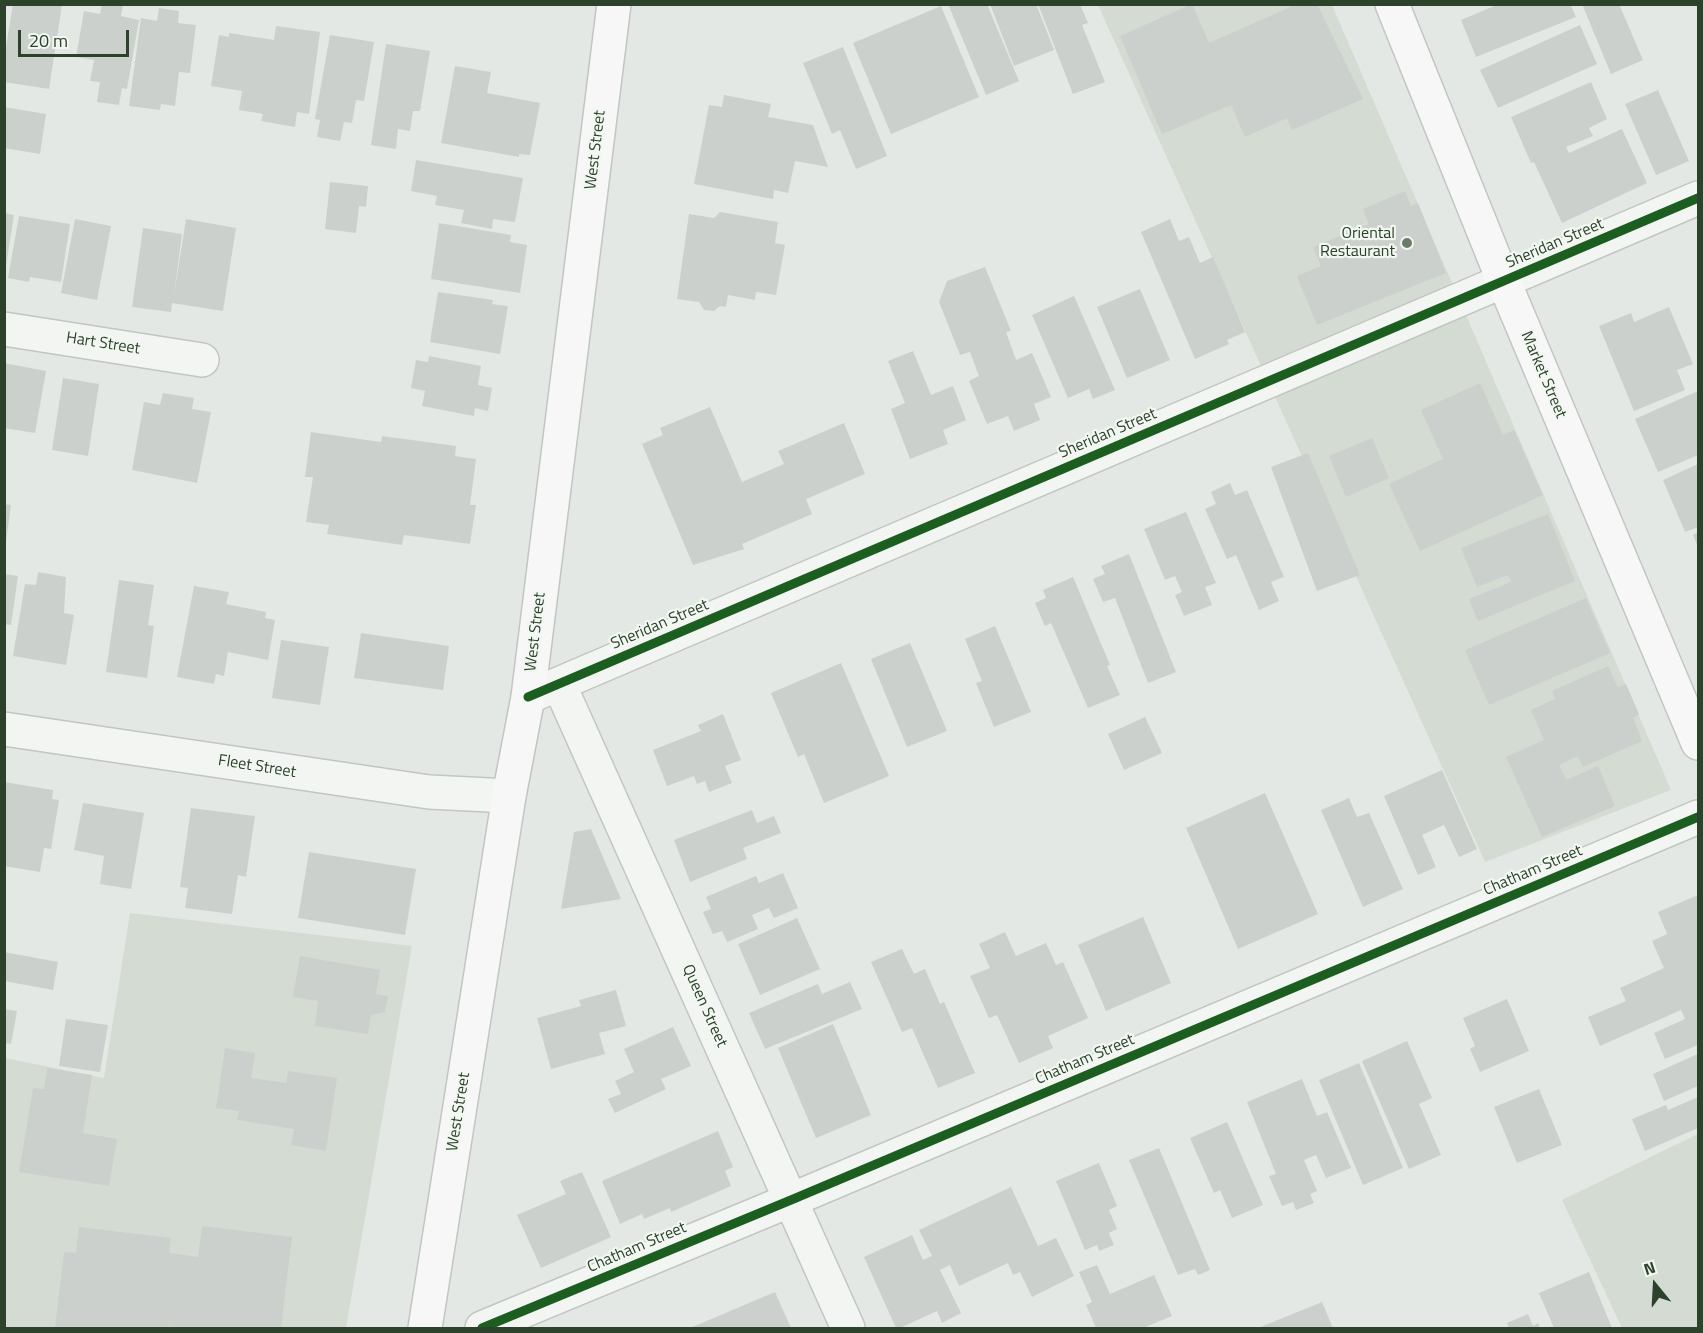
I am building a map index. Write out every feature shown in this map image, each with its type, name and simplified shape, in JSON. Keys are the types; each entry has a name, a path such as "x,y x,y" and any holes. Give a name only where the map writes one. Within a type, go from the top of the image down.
{"main road":[{"name":"West Street","path":"425,1329 509,796 528,697 614,4"},
{"name":"Market Street","path":"1392,4 1504,282 1698,743"}],"street":[{"name":"Sheridan Street","path":"528,697 1698,198"},
{"name":"Hart Street","path":"4,329 202,360"},
{"name":"Queen Street","path":"559,684 848,1329"},
{"name":"Fleet Street","path":"4,729 429,792 509,796"},
{"name":"Chatham Street","path":"483,1329 1698,817"}],"shaded area":[{"path":"1098,5 1332,5 1671,790 1485,862"},
{"path":"130,913 412,946 346,1328 5,1328 5,1058 104,1078"},
{"path":"1698,1134 1698,1328 1622,1328 1562,1200"}],"building":[{"path":"13,4 62,5 49,89 4,82 4,59"},
{"path":"102,4 123,5 121,16 139,20 127,89 122,88 119,105 97,102 100,82 90,81 94,60 76,57 84,11 100,14"},
{"path":"948,4 987,4 1019,81 986,95"},
{"path":"990,4 1036,4 1054,50 1014,66"},
{"path":"1038,4 1080,4 1088,23 1082,25 1105,82 1073,94"},
{"path":"1192,4 1209,43 1297,4 1317,4 1363,99 1292,130 1287,118 1245,137 1231,105 1162,134 1120,36"},
{"path":"1499,4 1570,4 1576,17 1476,57 1461,20"},
{"path":"1582,4 1619,4 1643,60 1611,74"},
{"path":"941,6 979,97 891,134 853,43"},
{"path":"159,8 179,11 178,23 196,25 190,73 179,72 175,106 161,104 160,110 129,106 141,18 157,21"},
{"path":"1580,25 1597,64 1498,108 1480,70"},
{"path":"276,26 320,32 309,114 297,112 295,127 261,121 263,114 239,110 242,91 211,86 219,35 229,37 229,33 274,40"},
{"path":"330,35 374,42 364,101 356,100 352,123 344,122 340,141 317,137 320,120 315,119"},
{"path":"386,44 430,51 420,111 413,111 410,131 398,129 396,149 371,145"},
{"path":"843,47 887,156 856,169 840,130 832,134 803,63"},
{"path":"455,66 491,72 487,93 540,103 530,155 519,154 519,157 441,143"},
{"path":"1591,82 1607,119 1589,128 1593,136 1566,147 1569,153 1622,129 1647,183 1562,223 1534,162 1531,163 1511,117"},
{"path":"1658,90 1689,161 1656,175 1625,104"},
{"path":"724,95 771,104 768,117 813,125 828,167 795,161 788,193 774,190 773,199 694,184 709,105 722,107"},
{"path":"4,107 46,114 40,154 4,148"},
{"path":"416,160 523,178 515,222 493,219 492,229 461,223 464,210 435,205 437,196 411,191"},
{"path":"330,182 368,186 366,207 359,206 356,233 325,229"},
{"path":"1405,191 1411,206 1418,203 1446,273 1317,325 1297,276 1321,266 1313,247 1369,224 1363,209"},
{"path":"720,212 778,222 775,243 785,245 776,295 756,292 755,300 728,295 726,307 720,306 714,311 704,310 699,302 677,299 689,214 714,218"},
{"path":"4,213 14,215 6,266 4,266"},
{"path":"19,216 70,224 61,282 30,277 29,282 8,278"},
{"path":"75,219 111,226 97,300 61,293"},
{"path":"186,219 236,228 223,311 172,303 171,312 132,307 143,228 182,234 174,295"},
{"path":"1170,219 1179,241 1189,237 1200,263 1213,257 1245,332 1227,340 1229,344 1195,359 1141,232"},
{"path":"439,223 511,235 510,242 527,245 520,293 431,279"},
{"path":"985,267 1011,331 1006,332 1016,360 1032,353 1051,397 1034,404 1040,420 1014,431 1008,416 987,424 969,381 979,376 970,352 960,355 939,302 947,281"},
{"path":"1140,289 1170,360 1127,378 1097,307"},
{"path":"438,292 493,300 492,304 508,306 500,354 430,342"},
{"path":"1074,296 1115,390 1093,399 1089,389 1068,398 1032,315"},
{"path":"1669,307 1693,364 1677,370 1685,390 1634,411 1599,326 1631,313 1634,322"},
{"path":"913,351 931,395 953,386 966,420 943,430 948,444 910,459 891,409 905,403 888,361"},
{"path":"429,356 481,366 478,385 492,388 488,411 475,408 474,416 422,406 425,391 411,388 416,360 428,362"},
{"path":"4,363 46,371 35,433 4,428"},
{"path":"63,378 99,384 88,456 52,450"},
{"path":"1480,383 1503,435 1514,430 1543,495 1420,551 1389,484 1443,459 1421,410"},
{"path":"1698,391 1698,455 1658,472 1635,419"},
{"path":"163,393 194,398 192,409 211,412 197,483 132,470 144,402 160,405"},
{"path":"710,407 742,482 784,464 778,451 844,423 865,474 806,499 812,514 742,544 744,549 693,565 642,444 663,435 660,428"},
{"path":"311,432 381,442 382,436 456,446 455,456 476,459 470,505 476,505 470,544 404,535 402,545 327,534 329,525 306,522 313,477 305,477"},
{"path":"1372,438 1389,478 1346,497 1329,456"},
{"path":"1308,453 1360,575 1317,591 1271,467"},
{"path":"1698,464 1698,527 1685,532 1663,480"},
{"path":"1230,483 1235,495 1247,490 1284,577 1271,582 1279,601 1259,610 1236,555 1227,559 1205,509 1216,504 1211,492"},
{"path":"4,504 11,505 6,542 4,542"},
{"path":"1186,512 1216,583 1205,587 1212,605 1184,616 1175,595 1182,592 1175,576 1165,580 1144,529"},
{"path":"1548,514 1575,581 1478,621 1469,599 1511,582 1508,575 1477,587 1461,548"},
{"path":"1698,532 1698,547 1693,535"},
{"path":"1129,554 1176,672 1148,683 1115,598 1103,602 1093,579 1105,574 1101,566"},
{"path":"38,572 66,577 64,613 74,615 66,665 13,656 25,584 36,585"},
{"path":"4,574 18,576 11,625 4,624"},
{"path":"1073,577 1110,665 1107,666 1120,695 1088,708 1051,623 1045,626 1035,603 1046,598 1043,590"},
{"path":"119,580 154,585 148,625 154,626 147,678 106,672"},
{"path":"194,586 229,592 226,604 266,612 265,618 275,620 268,660 228,652 224,676 216,674 214,684 177,677"},
{"path":"1586,598 1610,653 1489,705 1465,650"},
{"path":"995,626 1031,712 994,727 976,683 982,681 965,639"},
{"path":"361,633 449,646 443,690 354,678"},
{"path":"281,640 329,647 320,705 272,698"},
{"path":"910,643 947,731 907,747 871,659"},
{"path":"841,663 889,776 824,803 804,754 798,757 771,693"},
{"path":"1608,666 1618,688 1626,684 1639,714 1633,718 1642,741 1583,767 1578,756 1559,765 1566,780 1598,766 1615,806 1542,837 1506,757 1544,740 1531,710 1555,699 1552,691"},
{"path":"723,714 741,760 725,766 732,783 709,792 705,781 697,784 694,776 667,786 653,750 701,731 698,725"},
{"path":"1145,717 1162,753 1124,770 1108,734"},
{"path":"1442,770 1477,849 1459,857 1444,825 1422,835 1436,867 1418,875 1384,796"},
{"path":"4,782 53,790 52,799 59,800 51,849 44,848 40,872 4,866"},
{"path":"1265,793 1318,914 1238,949 1186,828"},
{"path":"1349,798 1357,817 1369,813 1403,889 1363,907 1321,810"},
{"path":"83,803 144,813 131,889 100,884 104,856 74,850"},
{"path":"191,808 255,816 246,877 238,875 232,914 185,908 188,888 180,887"},
{"path":"752,810 757,823 774,816 781,833 743,848 747,859 690,882 674,840"},
{"path":"591,829 621,899 561,909 574,832"},
{"path":"309,852 416,869 405,935 298,918"},
{"path":"783,873 798,908 774,918 769,908 752,915 758,929 727,942 722,931 713,934 703,912 711,909 706,897 756,876 759,883"},
{"path":"1698,895 1698,1045 1665,1059 1654,1033 1685,1019 1681,1010 1600,1046 1588,1017 1626,1001 1620,988 1664,968 1652,941 1667,934 1658,912"},
{"path":"1143,917 1171,983 1106,1011 1078,945"},
{"path":"797,918 820,969 760,995 738,944"},
{"path":"1005,932 1016,956 1046,943 1056,965 1063,962 1088,1018 1048,1036 1053,1048 1019,1063 997,1015 989,1018 970,976 990,968 979,944"},
{"path":"902,949 914,974 925,969 940,1004 944,1002 975,1073 938,1088 912,1028 902,1032 871,962"},
{"path":"4,952 58,962 53,990 4,981"},
{"path":"300,956 380,970 376,994 388,996 385,1012 371,1015 368,1034 315,1026 318,1001 293,997"},
{"path":"850,982 862,1009 765,1049 749,1013 818,984 822,994"},
{"path":"616,990 626,1026 599,1033 605,1054 551,1069 537,1018 581,1006 579,1000"},
{"path":"1507,999 1529,1051 1480,1072 1470,1049 1475,1046 1463,1018"},
{"path":"4,1009 17,1011 11,1044 4,1043"},
{"path":"66,1019 108,1025 100,1072 59,1066"},
{"path":"833,1024 871,1115 816,1138 778,1048"},
{"path":"673,1027 691,1066 661,1079 666,1089 615,1113 608,1099 621,1094 615,1081 634,1072 624,1049"},
{"path":"1407,1041 1432,1098 1419,1104 1441,1155 1409,1169 1362,1061"},
{"path":"225,1048 255,1053 251,1078 286,1083 288,1071 337,1078 326,1151 291,1145 294,1129 237,1120 239,1111 216,1108"},
{"path":"1698,1054 1698,1086 1664,1101 1653,1074"},
{"path":"1359,1063 1403,1168 1363,1185 1319,1080"},
{"path":"47,1068 92,1075 83,1133 117,1139 109,1186 19,1172 33,1088 44,1089"},
{"path":"1302,1079 1317,1116 1327,1112 1351,1168 1326,1178 1316,1155 1304,1160 1317,1191 1310,1194 1314,1203 1296,1210 1293,1202 1282,1206 1269,1176 1276,1174 1247,1102"},
{"path":"1539,1089 1562,1145 1517,1163 1494,1107"},
{"path":"1698,1097 1698,1128 1645,1151 1632,1119 1666,1105 1668,1110"},
{"path":"1227,1122 1263,1205 1232,1218 1220,1190 1214,1193 1190,1138"},
{"path":"718,1131 733,1167 725,1171 731,1186 671,1212 670,1208 644,1219 642,1214 620,1224 602,1181"},
{"path":"1159,1148 1210,1270 1198,1275 1195,1269 1178,1275 1129,1160"},
{"path":"1099,1163 1117,1206 1109,1210 1117,1229 1109,1233 1114,1245 1099,1251 1097,1245 1085,1250 1056,1181"},
{"path":"582,1172 611,1237 541,1268 517,1215 566,1194 560,1181"},
{"path":"1011,1187 1038,1246 1056,1238 1074,1276 1032,1297 1020,1272 1013,1275 1008,1263 959,1286 950,1265 940,1270 961,1313 942,1323 937,1311 896,1328 864,1257 912,1235 923,1260 932,1256 919,1230"},
{"path":"202,1226 292,1237 281,1328 168,1326 167,1328 55,1328 64,1252 76,1253 79,1227 171,1238 169,1253 198,1257"},
{"path":"1097,1265 1110,1294 1154,1275 1172,1316 1143,1328 1096,1328 1086,1305 1092,1302 1079,1272"},
{"path":"1589,1272 1612,1328 1554,1328 1539,1293"},
{"path":"775,1292 791,1328 690,1328"},
{"path":"1322,1302 1333,1328 1258,1328"},
{"path":"1528,1314 1533,1326 1538,1323 1540,1328 1509,1328 1507,1323"}],"cycle path":[{"path":"528,697 1698,198"},
{"path":"482,1328 1698,817"}],"place":[{"name":"Oriental Restaurant","path":"1407,243"}]}
